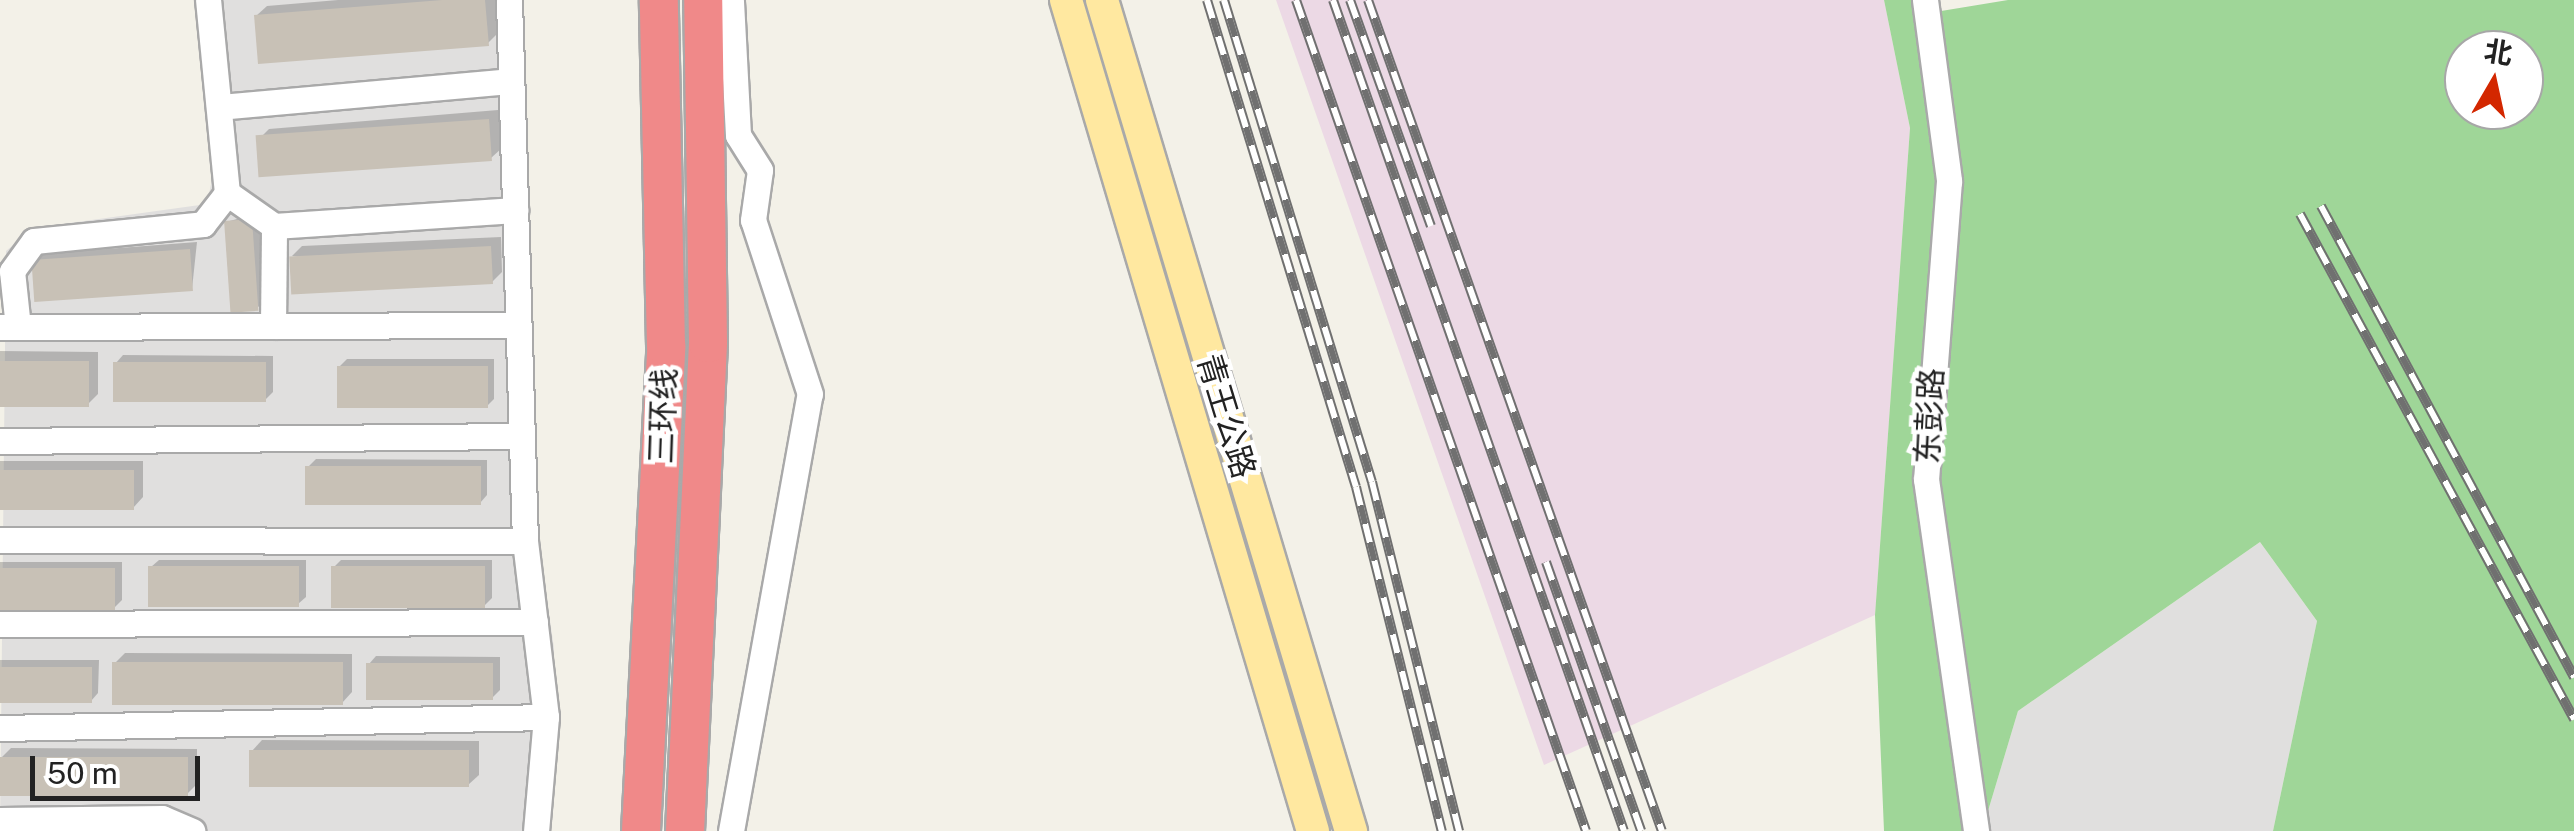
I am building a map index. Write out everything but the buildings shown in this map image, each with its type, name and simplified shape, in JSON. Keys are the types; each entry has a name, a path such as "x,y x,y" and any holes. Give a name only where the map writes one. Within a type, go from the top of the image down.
{"highway":[{"name":"三环线","path":"641,831 666,346 659,0"},
{"name":"三环线","path":"684,831 708,343 704,0"}],"main road":[{"name":"青王公路","path":"1066,0 1313,831"},
{"name":"青王公路","path":"1102,0 1351,831"}],"street":[{"path":"208,0 227,194 203,224 34,241 12,271 9,327 518,325"},
{"path":"508,0 524,542 546,716 536,831"},
{"path":"731,0 738,134 760,170 753,220 810,394 731,831"},
{"name":"东彭路","path":"1925,0 1949,180 1926,479 1976,831"},
{"path":"218,107 511,81"},
{"path":"227,194 274,226 515,210"},
{"path":"273,326 274,226"},
{"path":"0,441 522,436"},
{"path":"0,540 524,542"},
{"path":"0,624 536,622"},
{"path":"0,728 546,716"},
{"path":"0,820 162,818 192,831"}],"shaded area":[{"path":"197,0 521,0 534,512 554,648 549,831 0,831 6,251 34,228 207,204 213,174"},
{"path":"1276,0 1884,0 1910,128 1875,615 1544,765"},
{"path":"2260,542 2317,621 2273,831 1982,831 2018,711"}],"green space":[{"path":"1884,0 1925,0 1929,13 2008,0 2574,0 2574,831 2273,831 2317,621 2260,542 2018,711 1982,831 1884,831 1875,615 1910,128"}],"railway":[{"path":"1207,0 1356,487 1442,831"},
{"path":"1224,0 1372,482 1459,831"},
{"path":"1296,0 1586,831"},
{"path":"1333,0 1624,831"},
{"path":"1350,0 1431,226"},
{"path":"1368,0 1662,831"},
{"path":"2321,206 2574,677"},
{"path":"2300,214 2574,719"},
{"path":"1546,562 1641,831"}]}
